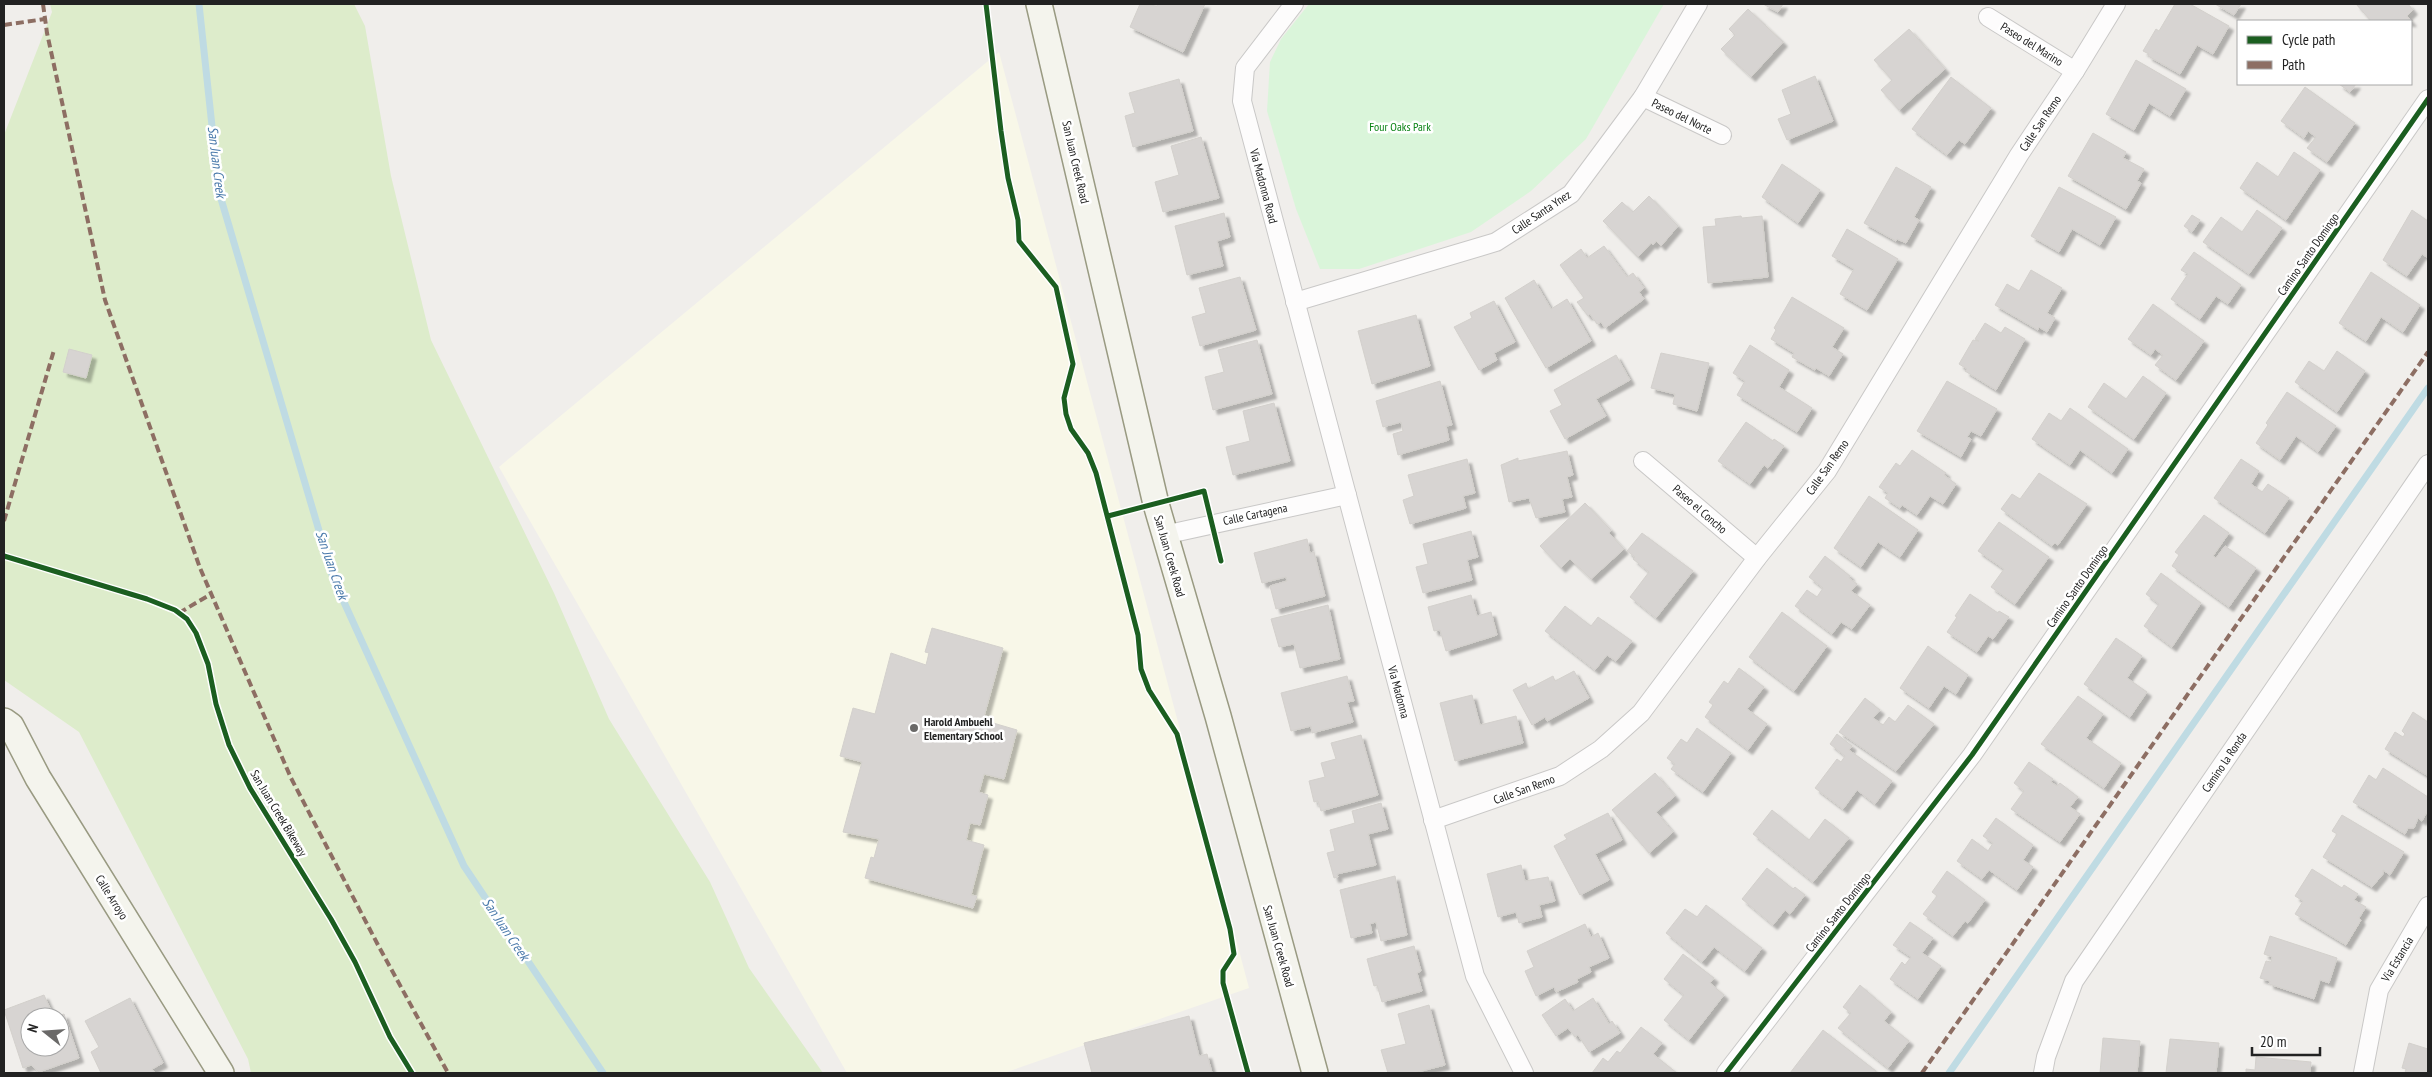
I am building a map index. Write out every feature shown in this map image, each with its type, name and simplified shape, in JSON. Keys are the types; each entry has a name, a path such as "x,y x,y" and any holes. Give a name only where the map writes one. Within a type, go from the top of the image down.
{"street":[{"name":"San Juan Creek Road","path":"1039,4 1164,535 1218,716 1315,1073"},
{"name":"Via Madonna Road","path":"1294,4 1244,68 1242,100 1295,302"},
{"name":"Calle Santa Ynez","path":"1295,302 1496,242 1571,194 1643,96 1698,4"},
{"name":"Calle San Remo","path":"1433,820 1560,776 1601,750 1641,713 1757,558 1827,471 2018,155 2075,71 2116,4"},
{"name":"Paseo del Marino","path":"1988,18 2075,71"},
{"name":"Paseo del Norte","path":"1643,96 1722,135"},
{"name":"Camino Santo Domingo","path":"1726,1073 1972,755 2428,99"},
{"name":"Via Madonna","path":"1295,302 1475,976 1524,1073"},
{"name":"Paseo el Concho","path":"1643,461 1757,558"},
{"name":"Camino la Ronda","path":"2043,1073 2046,1057 2074,981 2428,464"},
{"name":"Calle Cartagena","path":"1164,535 1346,495"},
{"name":"Calle Arroyo","path":"4,721 11,726 38,778 221,1073"},
{"name":"Via Estancia","path":"2363,1073 2379,990 2428,906"}],"shaded area":[{"name":"Harold Ambuehl Elementary School","path":"999,52 1249,988 1004,1073 847,1073 499,467"}],"green space":[{"path":"50,4 354,4 365,26 391,176 431,340 554,593 609,719 710,882 749,968 823,1073 251,1073 248,1059 79,732 4,680 4,135 52,12"},
{"name":"Four Oaks Park","path":"1309,4 1664,4 1586,139 1531,191 1471,232 1359,269 1320,269 1296,209 1267,111 1270,62 1281,39"}],"building":[{"path":"1140,4 1157,6 1158,4 1205,4 1183,52 1130,27"},
{"path":"1763,4 1783,4 1778,12"},
{"path":"2175,4 2190,4 2229,26 2213,54 2197,45 2180,74 2148,56 2149,54 2143,51 2156,29 2159,31"},
{"path":"2215,4 2241,4 2234,15"},
{"path":"2356,4 2408,4 2413,10 2407,16 2410,20 2370,20"},
{"path":"1748,9 1783,42 1751,77 1721,49 1735,35 1729,29"},
{"path":"1909,29 1945,69 1899,110 1881,90 1892,80 1874,60"},
{"path":"2136,60 2186,89 2170,116 2149,103 2134,130 2106,114"},
{"path":"1815,76 1833,121 1787,140 1778,119 1791,114 1782,90"},
{"path":"1951,77 1991,108 1965,144 1959,140 1947,155 1912,129"},
{"path":"1179,79 1193,131 1133,147 1125,116 1135,113 1129,93"},
{"path":"2340,85 2355,85 2350,92"},
{"path":"2305,87 2355,123 2327,162 2307,148 2316,137 2308,131 2304,138 2281,121"},
{"path":"2093,133 2126,152 2123,158 2144,169 2137,181 2141,183 2126,209 2068,176"},
{"path":"1201,137 1219,198 1163,212 1155,182 1179,175 1171,146"},
{"path":"2294,152 2320,170 2286,220 2240,188 2257,162 2278,177"},
{"path":"1782,164 1820,190 1798,223 1762,197"},
{"path":"1896,167 1931,187 1914,217 1919,220 1906,243 1897,239 1896,241 1864,223"},
{"path":"2059,187 2116,217 2100,245 2072,229 2059,252 2031,236"},
{"path":"1649,196 1678,226 1661,246 1656,241 1653,245 1651,243 1638,257 1603,221 1622,202 1633,212"},
{"path":"2257,210 2282,228 2249,274 2203,242 2221,217 2242,232"},
{"path":"2412,210 2428,221 2428,258 2422,254 2407,276 2383,260"},
{"path":"1224,213 1230,237 1217,241 1223,266 1187,275 1175,226"},
{"path":"2192,215 2200,220 2192,232 2184,226"},
{"path":"1741,216 1742,218 1762,216 1768,277 1708,283 1703,227 1716,226 1715,219"},
{"path":"1847,229 1898,259 1867,310 1840,294 1854,269 1832,256"},
{"path":"1604,246 1627,277 1633,273 1644,288 1639,292 1644,299 1605,328 1601,322 1597,324 1590,314 1588,316 1577,302 1584,298 1560,265 1581,249 1587,258"},
{"path":"2194,252 2241,285 2228,304 2216,296 2200,319 2171,299 2188,274 2181,270"},
{"path":"2031,270 2062,288 2047,313 2055,318 2047,332 2039,327 2038,330 1995,305 2007,284 2019,291"},
{"path":"2371,272 2420,305 2403,332 2381,317 2366,341 2339,323"},
{"path":"1240,277 1256,330 1200,346 1192,317 1206,313 1199,288"},
{"path":"1534,280 1551,309 1567,299 1591,341 1546,368 1505,298"},
{"path":"1792,297 1844,328 1832,347 1843,354 1829,376 1792,357 1794,353 1771,339 1776,330 1774,328"},
{"path":"1494,301 1515,342 1494,353 1497,360 1479,370 1454,327 1472,318 1470,313"},
{"path":"2153,304 2204,341 2176,380 2155,365 2163,355 2155,349 2151,355 2128,339"},
{"path":"1416,315 1430,366 1372,384 1358,331"},
{"path":"1985,323 2001,333 2005,327 2025,339 1996,390 1965,371 1967,369 1959,364 1973,340 1979,341 1975,339"},
{"path":"1257,340 1272,394 1213,410 1205,377 1224,372 1218,350"},
{"path":"1750,345 1789,370 1779,387 1812,408 1797,432 1737,395 1745,381 1733,373"},
{"path":"69,349 92,355 86,378 63,372"},
{"path":"2337,351 2365,371 2337,412 2295,382 2309,361 2324,371"},
{"path":"1661,353 1709,363 1697,411 1673,404 1675,394 1651,388"},
{"path":"1616,355 1630,380 1596,399 1606,416 1565,439 1550,411 1562,405 1554,390"},
{"path":"2143,376 2166,393 2134,439 2088,407 2104,383 2126,399"},
{"path":"1440,381 1452,425 1446,426 1449,440 1398,455 1393,434 1403,431 1401,422 1383,427 1376,401"},
{"path":"1947,381 1997,409 1981,436 1971,431 1967,437 1971,439 1961,457 1917,431"},
{"path":"2287,392 2336,426 2318,452 2296,436 2280,460 2256,443 2268,425 2266,423"},
{"path":"1274,403 1290,461 1233,475 1226,447 1250,441 1243,411"},
{"path":"2070,408 2128,449 2112,473 2080,450 2070,465 2032,439 2049,413 2061,421"},
{"path":"1746,422 1773,441 1774,439 1784,446 1768,468 1764,465 1750,484 1718,461"},
{"path":"1912,450 1946,473 1944,475 1956,484 1943,504 1930,496 1917,515 1902,505 1900,508 1885,498 1888,493 1879,487 1896,463 1900,466"},
{"path":"1567,451 1573,475 1567,477 1572,497 1562,499 1565,512 1536,518 1529,498 1509,502 1501,465 1518,458 1518,461"},
{"path":"1467,459 1475,493 1463,496 1466,508 1410,524 1403,500 1414,496 1408,475"},
{"path":"2241,459 2259,471 2251,484 2262,492 2268,484 2289,498 2265,533 2214,498"},
{"path":"2039,473 2087,504 2058,545 2055,543 2052,546 2001,509 2012,494 2020,499"},
{"path":"1869,496 1918,530 1900,557 1878,542 1861,567 1834,548"},
{"path":"1585,503 1611,530 1609,533 1624,549 1591,579 1570,559 1561,568 1540,546"},
{"path":"2204,515 2229,533 2213,556 2216,558 2225,546 2256,568 2229,607 2172,566 2179,555 2175,552"},
{"path":"1999,522 2049,557 2015,604 1991,587 2004,569 1978,551"},
{"path":"1471,531 1478,557 1467,560 1472,580 1423,593 1416,567 1428,564 1423,544"},
{"path":"1642,533 1693,571 1656,618 1630,597 1649,572 1633,559 1635,557 1627,551"},
{"path":"1307,539 1310,553 1314,552 1325,596 1276,609 1270,586 1287,581 1286,577 1262,583 1254,553"},
{"path":"1825,556 1850,576 1849,578 1857,584 1851,591 1870,605 1852,629 1841,622 1832,634 1795,606 1807,590 1817,597 1823,588 1809,577"},
{"path":"2161,573 2201,603 2172,647 2144,626 2159,604 2146,594"},
{"path":"1970,594 1998,613 1999,611 2009,617 1993,639 1988,636 1977,652 1947,632"},
{"path":"1471,595 1477,616 1491,612 1497,635 1446,651 1440,630 1434,631 1428,607"},
{"path":"1328,605 1340,659 1300,668 1294,644 1279,647 1271,619"},
{"path":"1565,606 1591,626 1598,617 1632,641 1616,661 1607,655 1595,670 1545,631"},
{"path":"1782,612 1827,646 1794,691 1749,657"},
{"path":"932,628 1003,648 983,720 1017,730 1004,779 984,774 979,792 988,795 980,825 970,823 966,840 984,845 971,895 977,896 973,908 865,878 871,857 874,858 879,839 843,832 862,762 840,756 853,708 875,714 891,653 926,665 929,653 925,652"},
{"path":"2116,638 2142,656 2127,678 2147,692 2130,717 2084,684"},
{"path":"1928,646 1968,675 1956,694 1944,686 1929,708 1900,688"},
{"path":"1739,668 1764,687 1747,709 1767,724 1748,750 1705,717 1713,705 1709,702 1724,681 1728,684"},
{"path":"1574,671 1589,698 1547,721 1545,717 1532,725 1513,690 1526,683 1528,689 1553,676 1555,681"},
{"path":"1347,676 1354,701 1347,702 1353,722 1312,733 1311,726 1291,731 1281,693"},
{"path":"1472,695 1480,725 1516,716 1523,743 1455,761 1440,703"},
{"path":"2078,696 2103,714 2086,738 2121,763 2104,788 2041,744"},
{"path":"1865,698 1880,710 1873,718 1883,725 1889,717 1895,722 1908,705 1934,724 1896,771 1839,732"},
{"path":"2413,712 2428,722 2428,776 2385,749 2395,732 2403,737 2405,734 2402,731"},
{"path":"1697,728 1731,753 1703,792 1671,769 1675,764 1667,758 1681,739 1687,743"},
{"path":"1837,734 1852,746 1849,750 1892,781 1875,804 1857,790 1843,809 1815,788 1837,759 1841,762 1845,756 1830,744"},
{"path":"1361,735 1378,795 1321,811 1318,801 1314,802 1309,781 1325,777 1321,763 1336,759 1331,743"},
{"path":"2029,762 2053,779 2051,782 2057,786 2060,783 2078,797 2070,807 2080,814 2060,842 2011,809 2024,791 2014,783"},
{"path":"2383,768 2428,797 2428,810 2422,821 2418,818 2414,828 2408,828 2405,834 2353,802 2369,775 2376,780"},
{"path":"1655,773 1675,796 1656,812 1673,832 1649,853 1612,810"},
{"path":"1381,803 1388,829 1368,834 1376,865 1337,874 1338,877 1334,878 1327,853 1335,851 1330,830 1355,823 1352,811"},
{"path":"1772,810 1809,840 1825,819 1849,838 1813,882 1753,834"},
{"path":"1608,813 1622,840 1595,854 1609,880 1580,895 1554,846 1567,839 1564,835"},
{"path":"2342,815 2404,852 2390,875 2383,870 2383,874 2372,887 2323,857 2337,834 2332,831"},
{"path":"1996,818 2033,845 2023,860 2033,867 2017,890 1989,870 1982,879 1957,861 1972,839 1988,851 1993,843 1983,836"},
{"path":"1521,865 1525,881 1548,877 1555,901 1539,905 1542,917 1519,923 1516,912 1498,917 1487,874"},
{"path":"1767,868 1793,889 1795,887 1805,895 1790,914 1785,910 1773,925 1742,899"},
{"path":"2312,869 2342,888 2344,885 2358,894 2354,900 2366,907 2359,918 2361,920 2346,945 2295,914 2303,901 2295,896"},
{"path":"1947,871 1985,900 1968,923 1965,921 1953,936 1923,914 1937,896 1932,892"},
{"path":"1395,876 1407,935 1381,941 1376,922 1370,924 1372,933 1351,938 1340,890"},
{"path":"1706,905 1762,948 1745,971 1714,947 1702,962 1666,933 1685,909 1697,917"},
{"path":"1910,922 1933,938 1922,953 1941,966 1918,999 1890,979 1902,962 1905,965 1911,957 1893,945"},
{"path":"1585,924 1591,937 1598,933 1609,958 1589,967 1591,972 1577,979 1578,982 1556,992 1554,987 1536,996 1525,971 1534,967 1527,951"},
{"path":"2270,936 2337,958 2329,983 2320,980 2314,999 2269,984 2270,981 2260,978 2266,961 2271,962 2272,957 2264,954"},
{"path":"1414,946 1421,971 1417,973 1422,991 1382,1002 1377,985 1374,986 1367,959"},
{"path":"1683,954 1714,978 1710,983 1724,995 1689,1040 1664,1020 1684,995 1664,979"},
{"path":"1860,985 1891,1012 1884,1021 1909,1041 1888,1068 1838,1028 1851,1013 1843,1007"},
{"path":"44,995 49,1007 20,1007 20,1057 70,1057 70,1032 79,1058 39,1072 31,1065 23,1068 4,1010"},
{"path":"130,998 163,1063 152,1069 155,1073 101,1073 91,1052 99,1047 85,1021"},
{"path":"1593,998 1609,1024 1612,1021 1620,1033 1589,1052 1578,1035 1575,1037 1568,1028 1556,1036 1542,1015 1565,999 1573,1011"},
{"path":"1429,1005 1445,1065 1414,1073 1388,1073 1381,1050 1406,1044 1398,1014"},
{"path":"1189,1016 1199,1056 1207,1054 1212,1073 1092,1073 1084,1043"},
{"path":"1641,1027 1662,1043 1653,1054 1677,1073 1592,1073 1603,1058 1608,1062 1617,1051 1620,1053"},
{"path":"1823,1030 1876,1071 1874,1073 1790,1073"},
{"path":"2103,1038 2140,1041 2137,1073 2100,1073"},
{"path":"2170,1039 2219,1043 2216,1073 2166,1073"},
{"path":"2409,1043 2428,1049 2428,1073 2405,1073 2406,1069 2402,1068"},
{"path":"2256,1057 2311,1062 2310,1073 2246,1073 2246,1069 2255,1070"}],"waterway":[{"name":"San Juan Creek","path":"199,4 219,192 333,578 464,866 603,1073"},
{"path":"1949,1073 2428,388"}],"marked path":[{"path":"43,4 47,33 105,300 200,568 291,778 378,945 448,1073"},
{"path":"4,25 45,19"},
{"path":"4,521 54,350"},
{"path":"1922,1073 2428,352"},
{"path":"179,613 211,594"}],"cycle path":[{"path":"986,4 1001,131 1008,178 1018,220 1019,241 1056,287 1073,364 1064,398 1066,414 1071,429 1088,453 1096,473 1138,635 1141,669 1149,690 1177,734 1230,929 1234,954 1223,971 1223,983 1248,1073"},
{"path":"1726,1073 1972,755 2428,99"},
{"path":"1108,516 1204,491 1221,561"},
{"name":"San Juan Creek Bikeway","path":"4,556 147,599 175,610 187,619 196,633 208,664 216,704 229,745 250,788 331,919 355,962 390,1037 412,1073"}],"place":[{"name":"Harold Ambuehl Elementary School","path":"914,728"}]}
